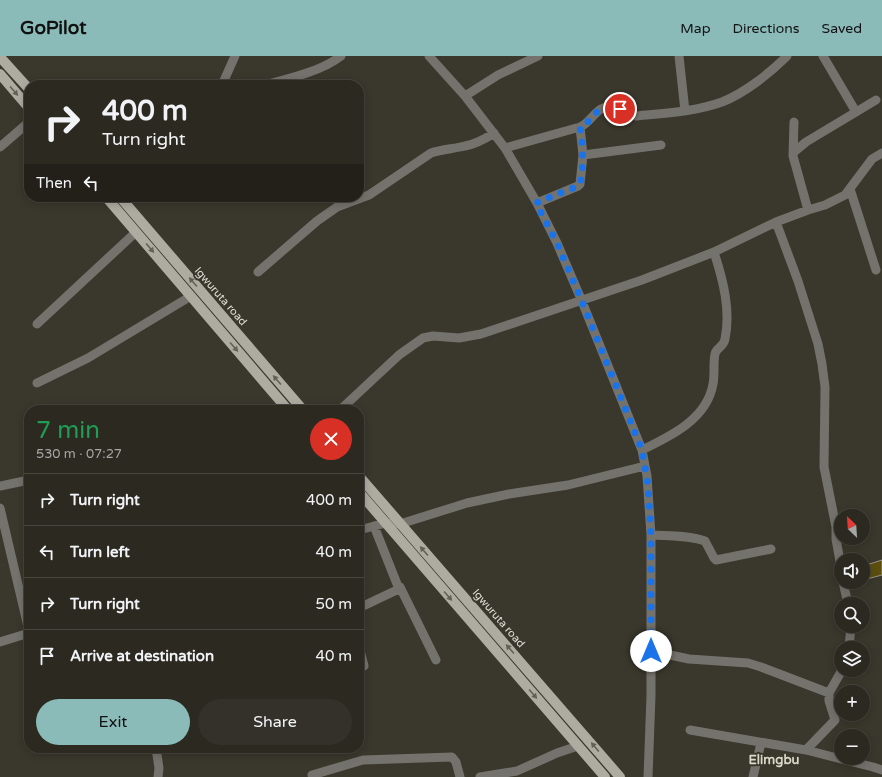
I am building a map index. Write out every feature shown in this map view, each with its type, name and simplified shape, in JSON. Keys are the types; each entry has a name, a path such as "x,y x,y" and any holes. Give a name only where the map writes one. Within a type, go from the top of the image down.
{"main road":[{"path":"0,57 24,83"},
{"path":"0,74 24,102"},
{"name":"Igwuruta road","path":"110,202 284,405"},
{"name":"Igwuruta road","path":"124,202 299,405"},
{"name":"Igwuruta road","path":"364,482 620,777"},
{"path":"364,498 605,777"}],"street":[{"path":"224,80 235,56"},
{"path":"281,80 316,69 334,61 341,56"},
{"path":"429,56 465,96 505,148 536,203 557,243 642,450 649,494 651,535 651,651 648,777"},
{"path":"465,96 498,75 538,56"},
{"path":"679,56 684,111"},
{"path":"505,148 584,126 598,110 606,107 614,107 633,115 684,111 720,102 728,99 758,81 787,56"},
{"path":"826,57 856,112"},
{"path":"794,152 806,142 876,100"},
{"path":"794,122 793,156 808,210"},
{"path":"0,147 24,126"},
{"path":"536,203 580,184 583,155 580,127"},
{"path":"364,197 438,150 470,145 494,133"},
{"path":"583,155 661,145"},
{"path":"345,405 399,355 423,338 433,336 459,338 481,334 581,299 642,280 714,252 776,222 830,203 850,189 869,162 882,153"},
{"path":"850,189 876,270"},
{"path":"258,272 317,221 337,207 350,202"},
{"path":"776,222 798,281 818,344 822,364 825,387 824,467 836,527 838,553"},
{"path":"36,324 136,232"},
{"path":"642,450 678,431 704,406 709,397 713,385 715,353 723,345 727,328 725,290 714,252"},
{"path":"37,383 88,358 191,296"},
{"path":"364,529 386,523 400,524 467,503 509,494 568,485 645,466"},
{"path":"0,486 24,481"},
{"path":"0,508 24,611"},
{"path":"374,526 400,588 436,660"},
{"path":"651,535 684,536 705,541 716,560 771,549"},
{"path":"364,606 398,591 400,588"},
{"path":"0,642 24,634"},
{"path":"651,651 689,658 748,664 761,667 829,693"},
{"path":"806,750 835,720 829,701 829,693 838,677"},
{"path":"690,730 806,750 873,766 882,770"},
{"path":"753,777 761,743"},
{"path":"480,777 517,771 557,753 578,746"},
{"path":"157,753 159,768 158,777"},
{"path":"312,775 363,760 452,758 456,762 460,777"}],"building":[{"path":"882,560 882,575 870,578 870,564"}],"district":[{"name":"Elimgbu","path":"774,759"}],"route":[{"path":"620,109 606,107 598,110 584,126 580,127 583,155 580,184 536,203 557,243 642,450 649,494 651,535 651,651"}]}
